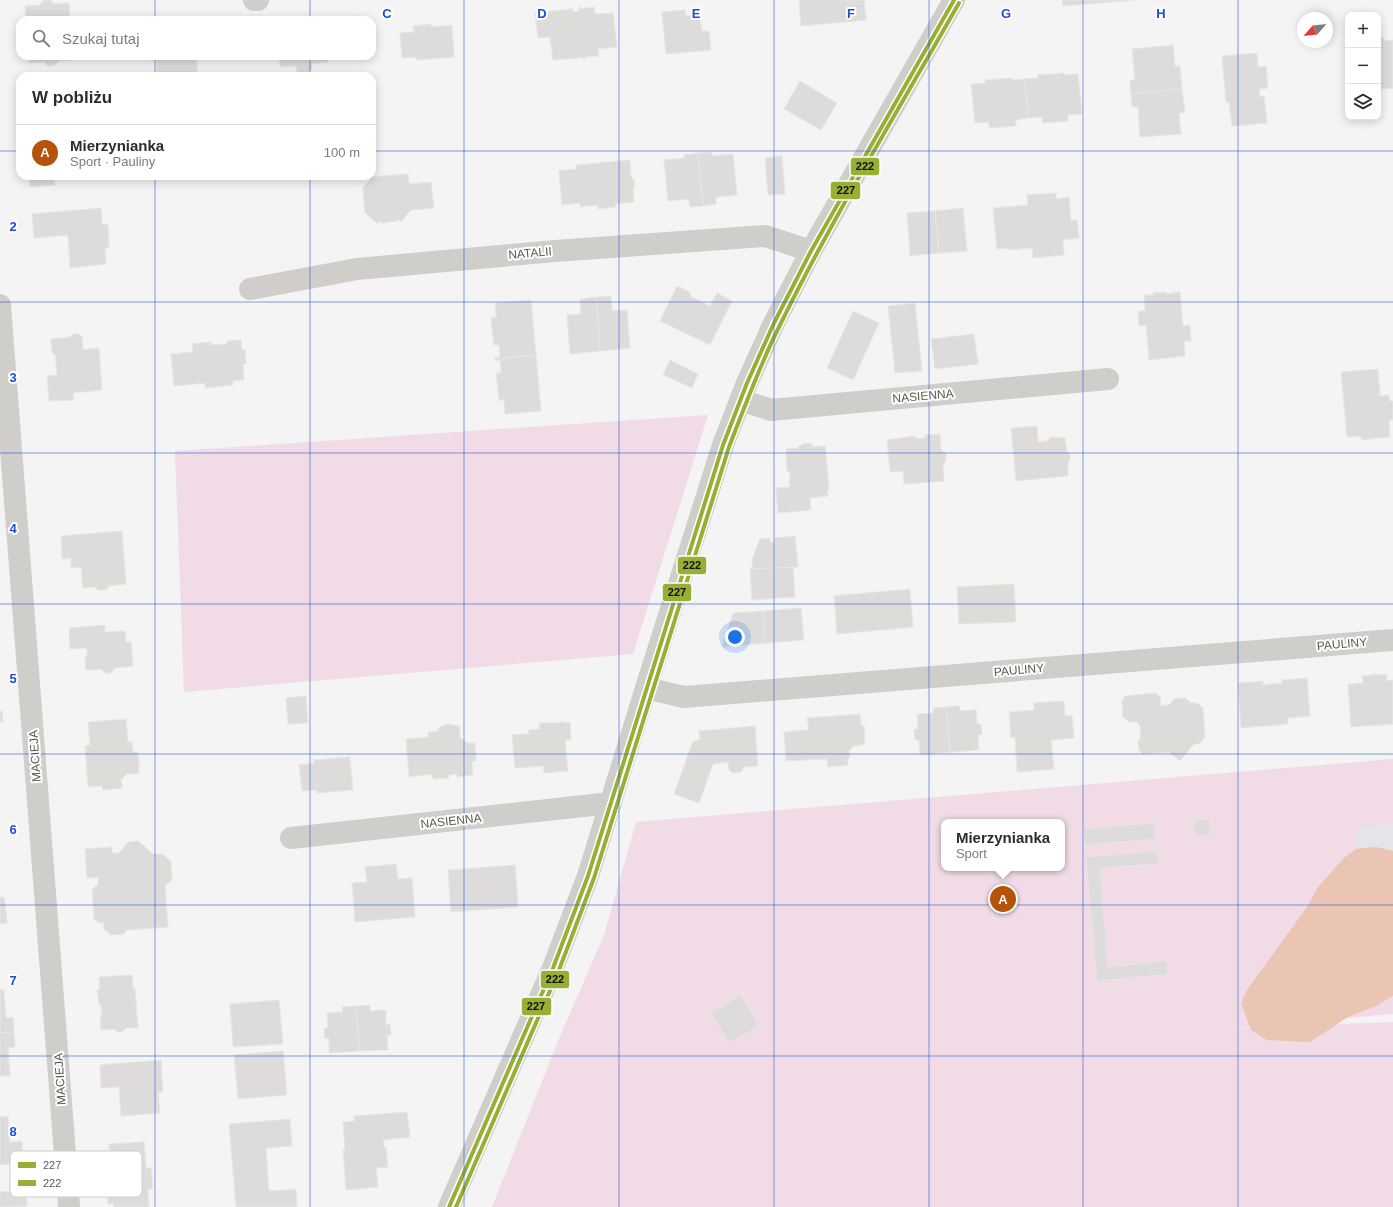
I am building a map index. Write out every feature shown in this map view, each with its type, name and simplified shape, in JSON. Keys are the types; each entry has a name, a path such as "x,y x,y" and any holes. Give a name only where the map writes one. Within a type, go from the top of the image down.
{"street":[{"path":"449,1207 564,941 588,876 723,445 759,354 811,251 954,0"},
{"name":"NATALII","path":"250,289 357,269 555,251 758,236 766,236 811,251"},
{"name":"MACIEJA","path":"0,305 65,1151"},
{"name":"NASIENNA","path":"740,400 772,410 1108,379"},
{"name":"PAULINY","path":"646,688 684,698 1393,640"},
{"name":"NASIENNA","path":"291,838 611,803"},
{"name":"MACIEJA","path":"68,1197 69,1207"}],"shaded area":[{"path":"708,415 633,654 184,692 175,451"},
{"path":"1393,759 1393,1014 1235,1028 1393,1022 1393,1207 492,1207 558,1041 604,935 636,822"},
{"path":"1376,847 1393,851 1393,996 1374,1007 1348,1017 1310,1042 1267,1040 1251,1030 1241,1003 1247,990 1307,907 1318,887 1334,869 1345,857 1356,849"}],"sand":[{"path":"1393,824 1393,851 1376,847 1356,849 1358,842 1355,827"}],"building":[{"path":"50,0 55,4 69,3 70,16 26,16 25,6 40,5 43,1"},
{"path":"799,0 864,0 866,20 801,26"},
{"path":"1062,0 1099,0 1100,3 1063,6"},
{"path":"1099,0 1135,0 1100,3"},
{"path":"580,6 580,9 594,7 595,14 613,13 617,47 598,49 599,56 585,57 585,60 583,57 577,58 577,60 575,58 553,60 550,37 538,38 535,13 571,9 571,7 573,12 579,11"},
{"path":"685,10 686,16 700,14 702,31 709,31 711,50 666,54 662,12"},
{"path":"431,24 431,27 452,25 454,57 416,60 416,57 402,58 400,33 414,32 413,26"},
{"path":"1381,36 1384,41 1393,40 1393,88 1381,89"},
{"path":"1173,45 1175,66 1180,66 1182,89 1131,94 1130,80 1135,80 1132,49"},
{"path":"1257,53 1258,67 1266,66 1268,88 1259,89 1260,97 1264,96 1267,123 1232,126 1229,102 1226,102 1222,56"},
{"path":"29,60 73,60 59,61 55,65 48,66 44,62 29,63"},
{"path":"156,60 196,60 198,72 157,72"},
{"path":"279,60 328,60 328,62 312,64 312,68 309,72 298,72 296,70 296,66 280,67"},
{"path":"1064,73 1064,75 1078,74 1082,114 1068,115 1068,121 1042,123 1042,117 1028,118 1025,79 1038,78 1038,75"},
{"path":"1011,78 1012,80 1025,79 1028,118 1015,120 1016,126 989,128 989,122 975,123 971,84 985,83 985,80"},
{"path":"800,81 837,103 821,130 784,109"},
{"path":"1182,89 1185,112 1179,113 1181,134 1140,137 1138,107 1132,107 1131,94"},
{"path":"712,152 712,156 733,154 737,195 716,197 716,204 703,206 698,153"},
{"path":"698,153 703,206 690,207 689,199 668,201 664,160 685,158 684,155"},
{"path":"782,156 785,194 768,195 765,158"},
{"path":"630,160 631,177 634,180 635,186 633,189 634,202 615,204 616,207 598,209 598,205 580,207 580,203 562,205 559,171 576,169 576,165"},
{"path":"408,174 409,184 431,182 434,208 411,210 401,222 398,219 397,221 383,223 380,221 378,224 365,213 363,188 370,180 376,180 376,177"},
{"path":"30,180 54,180 55,185 30,187"},
{"path":"1056,193 1056,199 1069,197 1071,220 1077,220 1079,238 1063,240 1064,255 1033,258 1032,248 1009,250 1009,248 997,249 993,208 1028,205 1027,195"},
{"path":"101,208 102,225 108,224 109,248 105,248 106,264 70,268 68,235 34,238 32,214"},
{"path":"963,208 967,251 939,253 935,211"},
{"path":"935,211 939,253 910,256 907,213"},
{"path":"677,286 691,293 690,296 710,306 717,293 732,301 710,345 660,321"},
{"path":"1166,292 1166,294 1180,292 1183,326 1190,325 1191,341 1184,341 1185,356 1149,360 1146,325 1139,326 1138,311 1145,311 1144,295 1153,295 1153,293"},
{"path":"611,296 612,311 627,310 630,348 600,351 596,297"},
{"path":"596,297 600,351 570,354 567,315 581,314 580,299"},
{"path":"531,300 536,355 495,359 495,357 500,357 499,345 494,345 491,318 496,317 495,303"},
{"path":"915,303 922,371 895,373 888,306"},
{"path":"853,311 879,323 853,380 827,368"},
{"path":"73,334 82,336 83,350 99,348 102,390 73,393 74,400 49,401 47,376 57,375 55,354 52,354 51,339 70,337"},
{"path":"974,334 978,364 935,369 931,339"},
{"path":"241,340 242,350 245,350 246,364 243,364 244,380 233,381 233,385 205,388 205,383 174,386 171,354 193,352 192,344 211,342 211,345 227,344 227,341"},
{"path":"536,355 541,411 505,414 504,400 499,400 496,373 501,373 500,360 495,361 495,359"},
{"path":"670,360 698,374 692,388 663,375"},
{"path":"1378,369 1380,396 1389,395 1390,401 1393,401 1393,420 1389,420 1390,437 1361,440 1361,436 1347,437 1341,372"},
{"path":"1037,426 1038,442 1047,441 1051,437 1065,438 1067,452 1070,454 1068,476 1016,481 1011,428"},
{"path":"940,434 941,450 946,454 946,460 943,465 944,481 904,484 903,471 890,472 887,440 915,436 916,439 925,438 925,435"},
{"path":"805,443 812,444 812,447 825,446 829,490 827,490 828,496 810,498 811,510 778,513 776,488 790,487 788,480 790,479 790,472 787,471 786,449 798,448"},
{"path":"122,531 126,584 109,586 106,590 98,590 95,587 83,588 81,567 71,568 71,558 62,559 61,536"},
{"path":"795,536 798,567 753,570 752,560 760,539 770,538 770,542 775,542 774,538"},
{"path":"793,567 795,597 752,600 750,569"},
{"path":"1014,584 1016,622 959,624 957,587"},
{"path":"910,589 913,627 837,634 834,596"},
{"path":"801,608 804,640 765,643 763,611"},
{"path":"763,611 765,643 722,647 733,613"},
{"path":"105,625 105,632 125,631 126,642 131,642 133,666 115,668 111,673 106,673 101,669 86,670 85,656 87,656 87,648 70,649 69,628"},
{"path":"1374,673 1375,675 1387,674 1387,681 1393,680 1393,724 1351,727 1348,684 1363,683 1362,676 1374,675"},
{"path":"1307,678 1310,716 1287,718 1288,724 1241,728 1238,683 1263,681 1263,685 1282,683 1282,680"},
{"path":"1155,693 1160,697 1161,706 1169,705 1174,699 1185,698 1191,703 1197,703 1203,708 1205,737 1199,744 1194,744 1180,761 1169,752 1143,754 1139,750 1138,741 1141,737 1140,725 1137,722 1130,722 1123,717 1122,701 1125,696"},
{"path":"306,696 308,723 288,724 286,698"},
{"path":"1064,701 1065,716 1072,715 1074,738 1051,740 1054,769 1017,772 1015,737 1011,738 1009,712 1034,710 1034,703"},
{"path":"959,706 960,711 976,710 977,724 981,724 982,735 978,735 979,750 950,752 946,707"},
{"path":"946,707 950,752 920,755 919,740 915,740 914,729 918,729 917,714 933,713 933,708"},
{"path":"0,711 2,711 3,722 0,722"},
{"path":"860,714 861,726 864,726 865,743 863,743 863,745 854,746 849,751 850,757 848,758 848,765 828,767 827,759 786,761 784,732 809,730 807,718"},
{"path":"126,719 128,742 132,742 133,752 137,752 139,758 139,773 127,774 121,780 122,788 103,790 102,786 88,787 85,746 90,745 88,722"},
{"path":"563,721 564,723 570,722 571,740 565,740 568,771 544,773 543,766 515,768 512,735 529,734 528,730 540,729 539,723 561,723"},
{"path":"446,724 459,726 460,737 467,743 475,743 476,761 472,761 473,775 457,777 457,774 448,775 449,778 433,779 432,774 409,777 406,739 429,737 428,732 439,731 438,728"},
{"path":"755,726 758,766 744,767 741,772 733,773 729,770 728,762 713,764 699,803 674,794 693,741 700,740 699,731"},
{"path":"350,757 353,790 317,793 317,790 302,791 299,765 314,763 314,760"},
{"path":"1210,819 1211,835 1195,836 1194,820"},
{"path":"1155,823 1156,839 1085,845 1083,829"},
{"path":"138,841 153,854 162,854 171,861 172,880 165,886 168,927 127,930 123,934 111,935 104,929 104,923 99,923 94,919 92,890 98,885 98,877 87,878 85,849 112,847 112,853 119,853 128,842"},
{"path":"1157,851 1158,864 1100,868 1108,967 1167,961 1168,974 1097,981 1086,857"},
{"path":"396,864 398,879 412,878 415,917 355,922 352,883 367,882 365,867"},
{"path":"515,865 518,907 451,912 448,870"},
{"path":"0,897 4,897 6,910 0,910"},
{"path":"0,910 6,910 7,923 0,924"},
{"path":"132,975 133,988 135,988 138,1028 126,1028 122,1032 117,1032 114,1029 101,1030 101,1005 99,1005 97,990 100,990 99,977"},
{"path":"0,990 4,990 6,1018 13,1017 14,1032 0,1033"},
{"path":"741,995 759,1026 729,1043 711,1013"},
{"path":"279,1000 283,1044 233,1047 230,1004"},
{"path":"370,1005 370,1011 386,1010 386,1025 390,1024 391,1035 387,1035 388,1050 359,1051 356,1006"},
{"path":"356,1006 359,1051 329,1053 329,1038 325,1039 324,1028 328,1028 327,1013 343,1012 342,1007"},
{"path":"14,1032 15,1047 8,1048 10,1076 0,1076 0,1033"},
{"path":"283,1051 287,1095 238,1099 234,1055"},
{"path":"161,1060 163,1092 158,1092 160,1113 121,1116 119,1087 101,1088 100,1065"},
{"path":"407,1112 410,1137 383,1140 384,1147 386,1147 388,1167 376,1168 378,1187 346,1190 343,1150 345,1150 343,1122 354,1121 354,1116"},
{"path":"8,1116 10,1142 22,1141 22,1151 10,1151 10,1164 0,1165 0,1117"},
{"path":"290,1119 292,1146 266,1148 269,1191 296,1189 297,1207 236,1207 229,1124"},
{"path":"144,1142 146,1168 151,1168 153,1189 148,1189 149,1207 114,1207 113,1203 108,1204 108,1197 142,1197 142,1151 109,1151 109,1144"},
{"path":"0,1192 10,1192 10,1197 26,1197 27,1206 0,1207"}],"transit line":[{"name":"227","path":"449,1207 553,968 588,876 723,445 747,383 774,323 811,251 954,0"},
{"name":"222","path":"456,1207 559,970 594,878 729,447 759,370 822,243 959,3"}],"place":[{"name":"Mierzynianka","path":"1003,899"}]}
